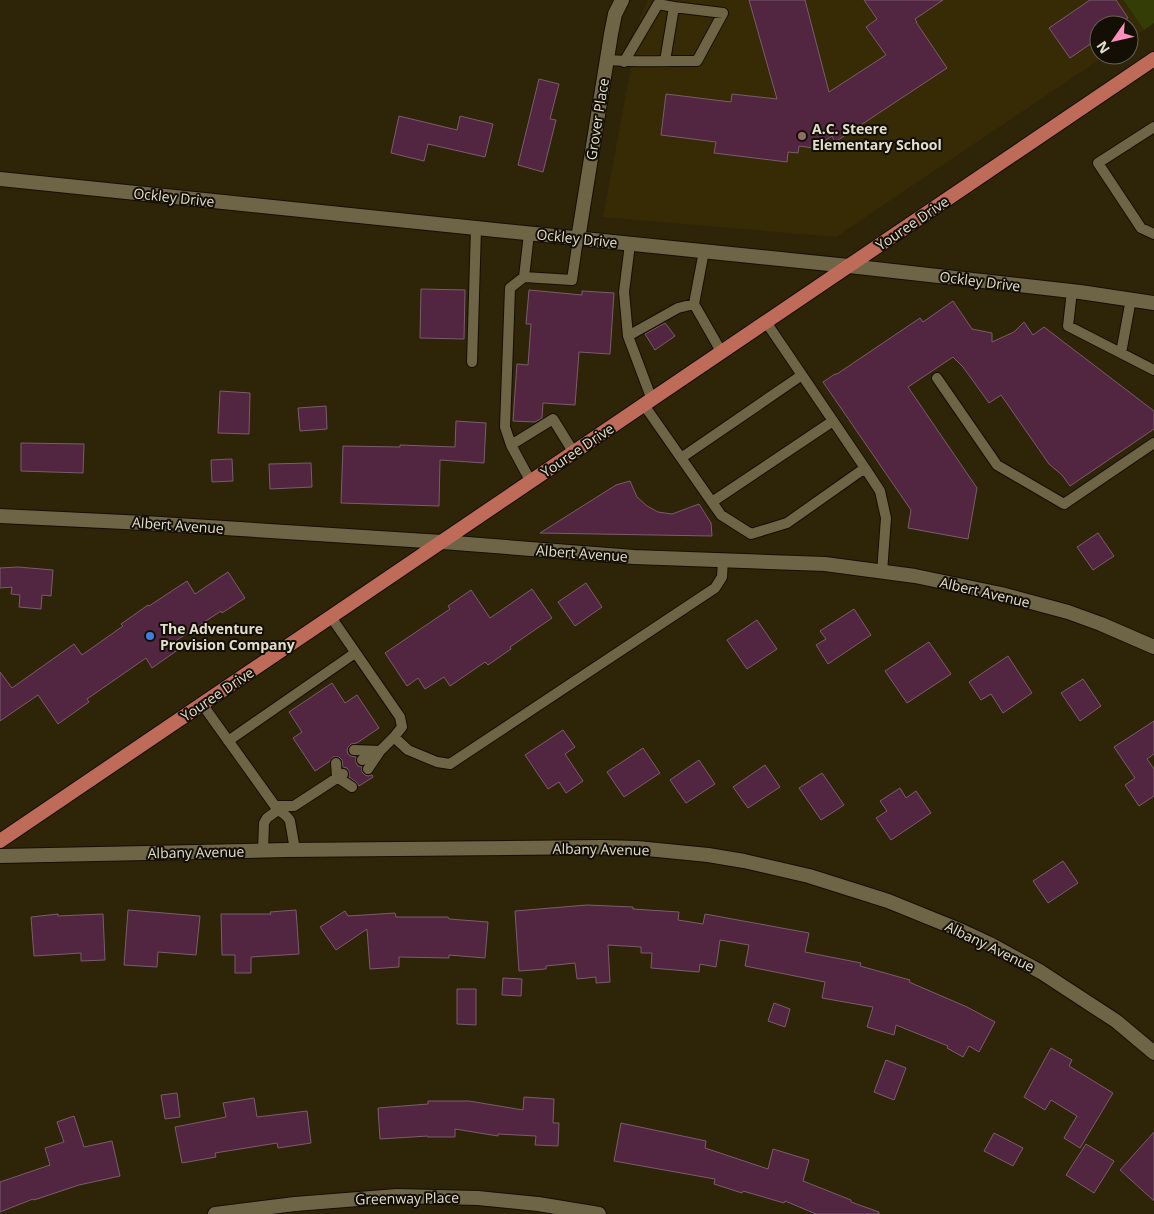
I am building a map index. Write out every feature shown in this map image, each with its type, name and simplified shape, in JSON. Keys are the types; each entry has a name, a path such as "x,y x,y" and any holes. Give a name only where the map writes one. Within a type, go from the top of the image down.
{"main road":[{"name":"Youree Drive","path":"0,841 1154,59"}],"street":[{"name":"Grover Place","path":"578,239 606,60 616,14 622,0"},
{"name":"Ockley Drive","path":"0,179 849,266 1072,291 1154,303"},
{"name":"Albert Avenue","path":"0,516 145,523 442,542 634,557 825,564 915,576 1001,594 1076,615 1154,647"},
{"name":"Albany Avenue","path":"0,856 263,850 602,847 637,848 708,855 744,861 809,876 888,901 990,944 1041,972 1116,1021 1154,1053"},
{"name":"Greenway Place","path":"215,1214 295,1204 397,1196 478,1198 538,1204 599,1214"}],"lane":[{"path":"606,60 624,62 697,61 723,13 658,4 624,62"},
{"path":"665,62 674,7"},
{"path":"1154,127 1098,163 1141,228 1154,234"},
{"path":"472,362 476,228"},
{"path":"524,277 529,234"},
{"path":"531,482 511,444 505,427 510,288 524,277 572,280 578,239"},
{"path":"630,244 624,292 628,336 648,402 681,458 721,515 751,534 787,523 865,468"},
{"path":"704,251 694,304 722,353"},
{"path":"1072,291 1068,326 1154,370"},
{"path":"1121,353 1131,299"},
{"path":"628,336 678,308 694,304"},
{"path":"766,322 880,490 886,518 882,572"},
{"path":"681,458 802,375"},
{"path":"937,378 997,465 1064,504 1154,443"},
{"path":"511,444 553,419 574,453"},
{"path":"712,502 833,421"},
{"path":"394,737 408,750 437,762 450,764 715,588 722,577 723,560"},
{"path":"331,617 400,717 402,727 367,768 380,751"},
{"path":"228,741 355,653"},
{"path":"202,704 276,808 288,816 295,850"},
{"path":"354,750 380,751"},
{"path":"263,850 264,823 276,808 294,806 345,780 336,763"}],"shaded area":[{"name":"A.C. Steere Elementary School","path":"648,0 1122,0 1133,15 1089,15 1089,65 1091,65 836,237 603,217 640,19"},
{"name":"A.C. Steere Elementary School","path":"1139,23 1144,30 1139,33"}],"green space":[{"path":"1123,0 1154,0 1154,23 1144,30 1139,23 1139,15 1134,15"}],"building":[{"path":"749,0 805,0 829,92 886,55 866,27 877,19 864,0 943,0 915,19 947,68 835,142 832,136 814,148 799,146 798,153 788,152 787,162 714,153 716,142 661,135 666,94 731,102 732,94 777,99"},
{"path":"1090,0 1116,0 1126,15 1089,15 1089,45 1070,58 1049,28"},
{"path":"539,79 559,84 550,119 556,120 543,172 518,165"},
{"path":"399,116 457,130 460,116 493,124 485,157 428,144 424,161 391,153"},
{"path":"421,289 465,290 464,339 420,338"},
{"path":"529,290 582,295 582,291 614,293 610,354 579,352 575,405 543,403 542,418 535,422 513,421 517,364 528,365 531,324 526,324"},
{"path":"953,301 972,329 992,333 992,342 1014,332 1024,322 1033,335 1044,327 1154,411 1154,429 1070,486 1062,475 1049,464 1001,395 989,403 963,367 953,357 908,387 977,488 968,539 908,528 911,510 823,382 920,318 923,322"},
{"path":"665,323 675,336 655,350 645,334"},
{"path":"220,391 250,393 249,434 218,433"},
{"path":"326,406 327,429 300,431 298,408"},
{"path":"456,421 486,423 484,463 440,460 439,506 341,503 343,446 400,447 400,445 455,447"},
{"path":"21,443 84,444 83,473 21,471"},
{"path":"232,459 233,481 212,482 211,460"},
{"path":"311,463 312,487 270,489 269,464"},
{"path":"630,481 637,497 647,506 658,512 672,514 699,504 711,523 712,536 540,533 616,485"},
{"path":"1098,533 1114,556 1093,570 1077,547"},
{"path":"18,567 53,570 51,596 42,595 41,609 19,607 20,595 11,594 12,587 0,588 0,568"},
{"path":"228,572 245,598 222,613 221,611 174,642 179,649 152,668 146,658 87,699 89,702 58,724 38,695 0,721 0,672 12,688 74,644 82,655 123,626 121,624 187,581 195,594"},
{"path":"586,583 602,607 575,626 558,602"},
{"path":"532,589 552,618 488,665 485,662 450,686 444,677 425,689 418,678 407,686 385,653 450,609 448,606 471,590 490,618"},
{"path":"854,609 871,635 828,664 816,645 826,639 820,631"},
{"path":"757,620 777,649 747,669 727,640"},
{"path":"929,642 951,674 907,703 885,671"},
{"path":"1008,656 1032,693 1003,713 991,694 981,700 969,682"},
{"path":"1083,679 1101,706 1080,721 1061,693"},
{"path":"332,683 345,703 357,695 379,728 348,747 348,754 356,757 356,763 362,767 362,772 373,777 359,786 349,777 349,771 343,767 342,760 339,757 333,757 315,771 293,738 302,732 289,712"},
{"path":"1154,721 1154,754 1147,759 1154,769 1154,796 1139,806 1125,785 1135,778 1114,747"},
{"path":"563,730 575,747 565,754 583,781 566,793 559,782 548,789 525,755"},
{"path":"643,748 660,773 624,797 607,772"},
{"path":"699,760 715,784 686,803 670,780"},
{"path":"765,765 780,787 748,808 733,787"},
{"path":"822,773 844,805 821,820 799,788"},
{"path":"900,788 906,798 916,791 931,813 891,840 876,818 887,811 880,801"},
{"path":"1063,861 1078,883 1048,903 1033,881"},
{"path":"587,905 679,912 678,920 703,924 705,914 809,933 805,952 861,963 860,966 910,980 909,982 967,1007 995,1022 979,1052 969,1046 963,1057 947,1048 948,1046 896,1025 894,1035 867,1027 873,1007 822,998 825,982 745,966 749,945 720,940 716,967 700,964 699,972 651,968 652,953 641,953 641,947 608,945 610,982 596,983 596,977 577,979 575,963 546,966 546,969 519,971 515,911"},
{"path":"128,910 200,916 196,955 158,952 157,967 124,965"},
{"path":"296,910 299,954 251,957 251,973 235,973 235,955 222,955 221,914 271,914 270,912"},
{"path":"345,911 348,916 395,913 396,917 448,917 449,919 488,922 485,958 449,955 449,958 399,957 399,967 370,969 367,929 336,950 320,927"},
{"path":"58,914 58,916 103,914 105,960 81,961 81,953 34,956 31,917"},
{"path":"503,978 522,979 521,996 502,995"},
{"path":"457,989 476,989 476,1025 457,1024"},
{"path":"774,1003 790,1009 785,1027 768,1021"},
{"path":"1051,1048 1072,1060 1069,1066 1113,1093 1080,1148 1064,1138 1077,1116 1051,1100 1045,1110 1024,1097"},
{"path":"886,1060 906,1068 894,1100 874,1092"},
{"path":"177,1093 180,1117 165,1119 161,1095"},
{"path":"524,1097 554,1099 553,1123 559,1123 558,1146 535,1145 536,1136 498,1134 498,1136 455,1129 455,1137 428,1136 380,1139 378,1108 428,1104 428,1101 469,1101 523,1110"},
{"path":"254,1098 257,1117 307,1111 311,1143 278,1148 277,1143 215,1153 216,1157 182,1163 175,1127 226,1117 223,1103"},
{"path":"74,1116 84,1147 112,1141 120,1176 79,1185 33,1199 0,1212 0,1182 50,1165 45,1148 64,1142 57,1122"},
{"path":"621,1123 706,1141 705,1148 768,1169 773,1149 809,1160 803,1181 879,1212 879,1214 816,1214 785,1201 784,1203 743,1191 742,1193 714,1184 715,1179 614,1161"},
{"path":"1154,1132 1154,1201 1120,1170"},
{"path":"994,1133 1023,1148 1013,1166 984,1151"},
{"path":"1086,1144 1114,1161 1094,1193 1066,1175"}],"place":[{"name":"A.C. Steere Elementary School","path":"802,136"},
{"name":"The Adventure Provision Company","path":"150,636"}]}
